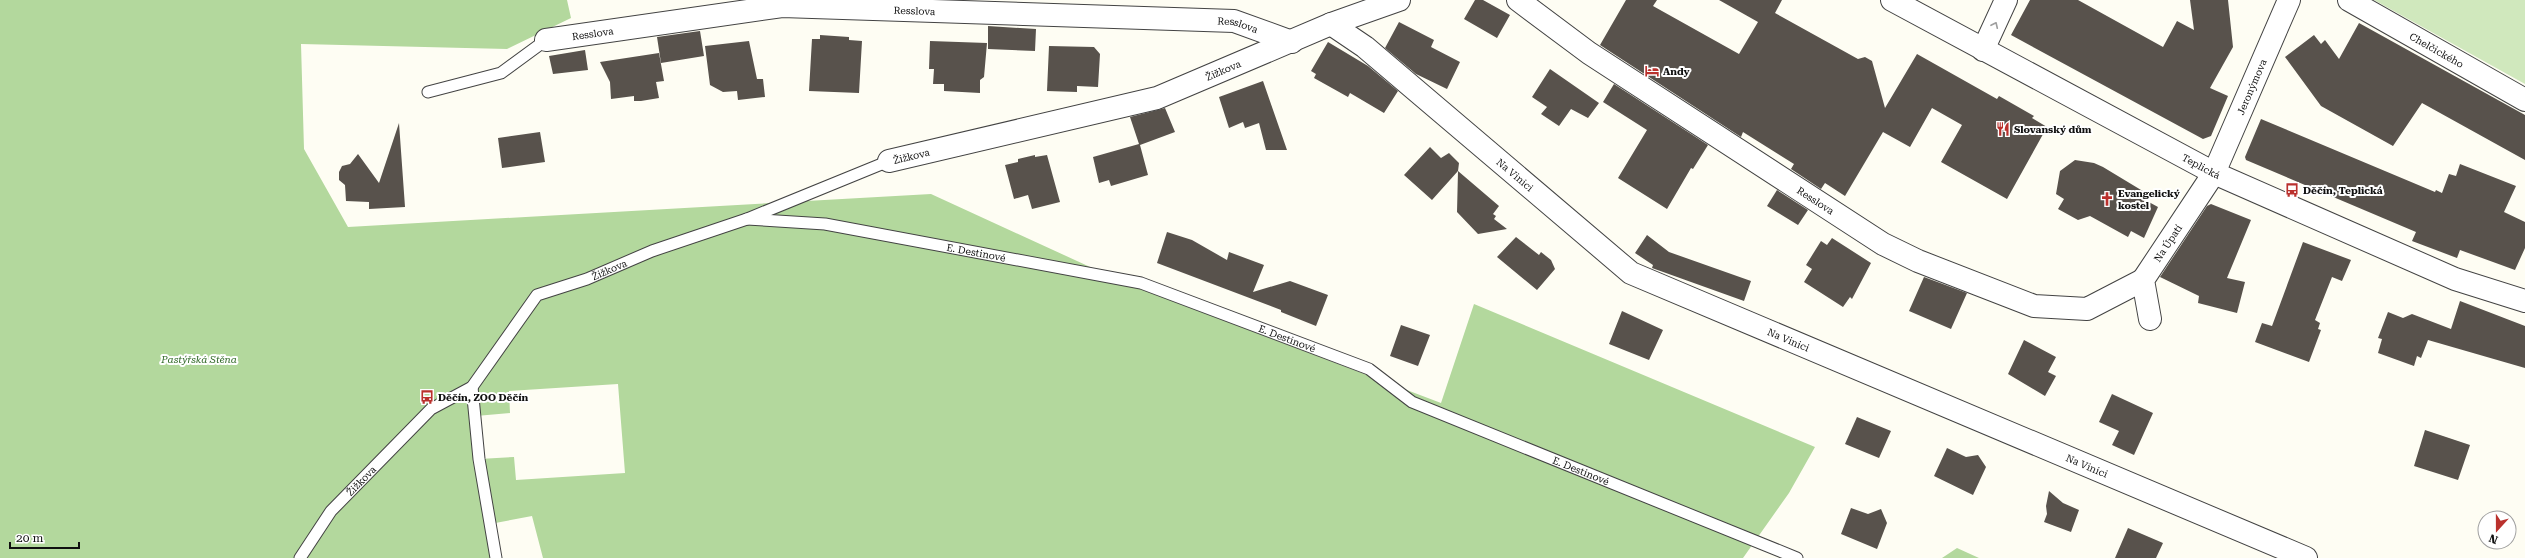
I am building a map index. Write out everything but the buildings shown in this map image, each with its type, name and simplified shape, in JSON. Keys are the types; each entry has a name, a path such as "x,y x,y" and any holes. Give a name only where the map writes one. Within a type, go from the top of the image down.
{"street":[{"name":"Resslova","path":"1518,0 1589,53 1883,244 1918,261 2034,306 2087,309 2143,280"},
{"name":"Teplická","path":"1894,0 1983,50 2214,173 2455,279 2525,301"},
{"path":"1983,50 2006,0"},
{"name":"Jeronýmova","path":"2214,173 2289,0"},
{"name":"Chelčického","path":"2349,0 2525,100"},
{"name":"Žižkova","path":"889,161 1157,98 1292,42 1331,24 1393,1"},
{"name":"Resslova","path":"546,40 782,6 1234,22 1292,42"},
{"name":"Na Vinici","path":"1331,24 1365,47 1631,273 2306,558"},
{"name":"Na Úpatí","path":"2143,280 2214,173"},
{"path":"2143,280 2150,319"}],"lane":[{"name":"Resslova","path":"428,92 501,73 546,40"},
{"name":"Žižkova","path":"300,558 331,511 431,409 472,387 537,295 587,279 652,251 747,219 889,161"},
{"name":"E. Destinové","path":"747,219 824,224 1141,282 1369,369 1412,402 1797,558"},
{"path":"472,387 478,459 496,558"}],"green space":[{"name":"Pastýřská Stěna","path":"0,0 567,0 571,18 507,49 301,44 304,149 348,227 931,194 1125,283 1441,403 1474,304 1815,447 1789,493 1743,558 543,558 532,516 490,524 496,558 0,558","holes":["618,384 625,473 516,480 514,457 479,459 476,416 510,413 509,391"]},
{"path":"2374,0 2525,0 2525,84"},
{"path":"1957,548 1979,558 1942,558"}],"place":[{"name":"Andy","path":"1652,71"},
{"name":"Slovanský dům","path":"2003,129"},
{"name":"Děčín, Teplická","path":"2292,190"},
{"name":"Evangelický kostel","path":"2107,199"},
{"name":"Děčín, ZOO Děčín","path":"427,397"}]}
